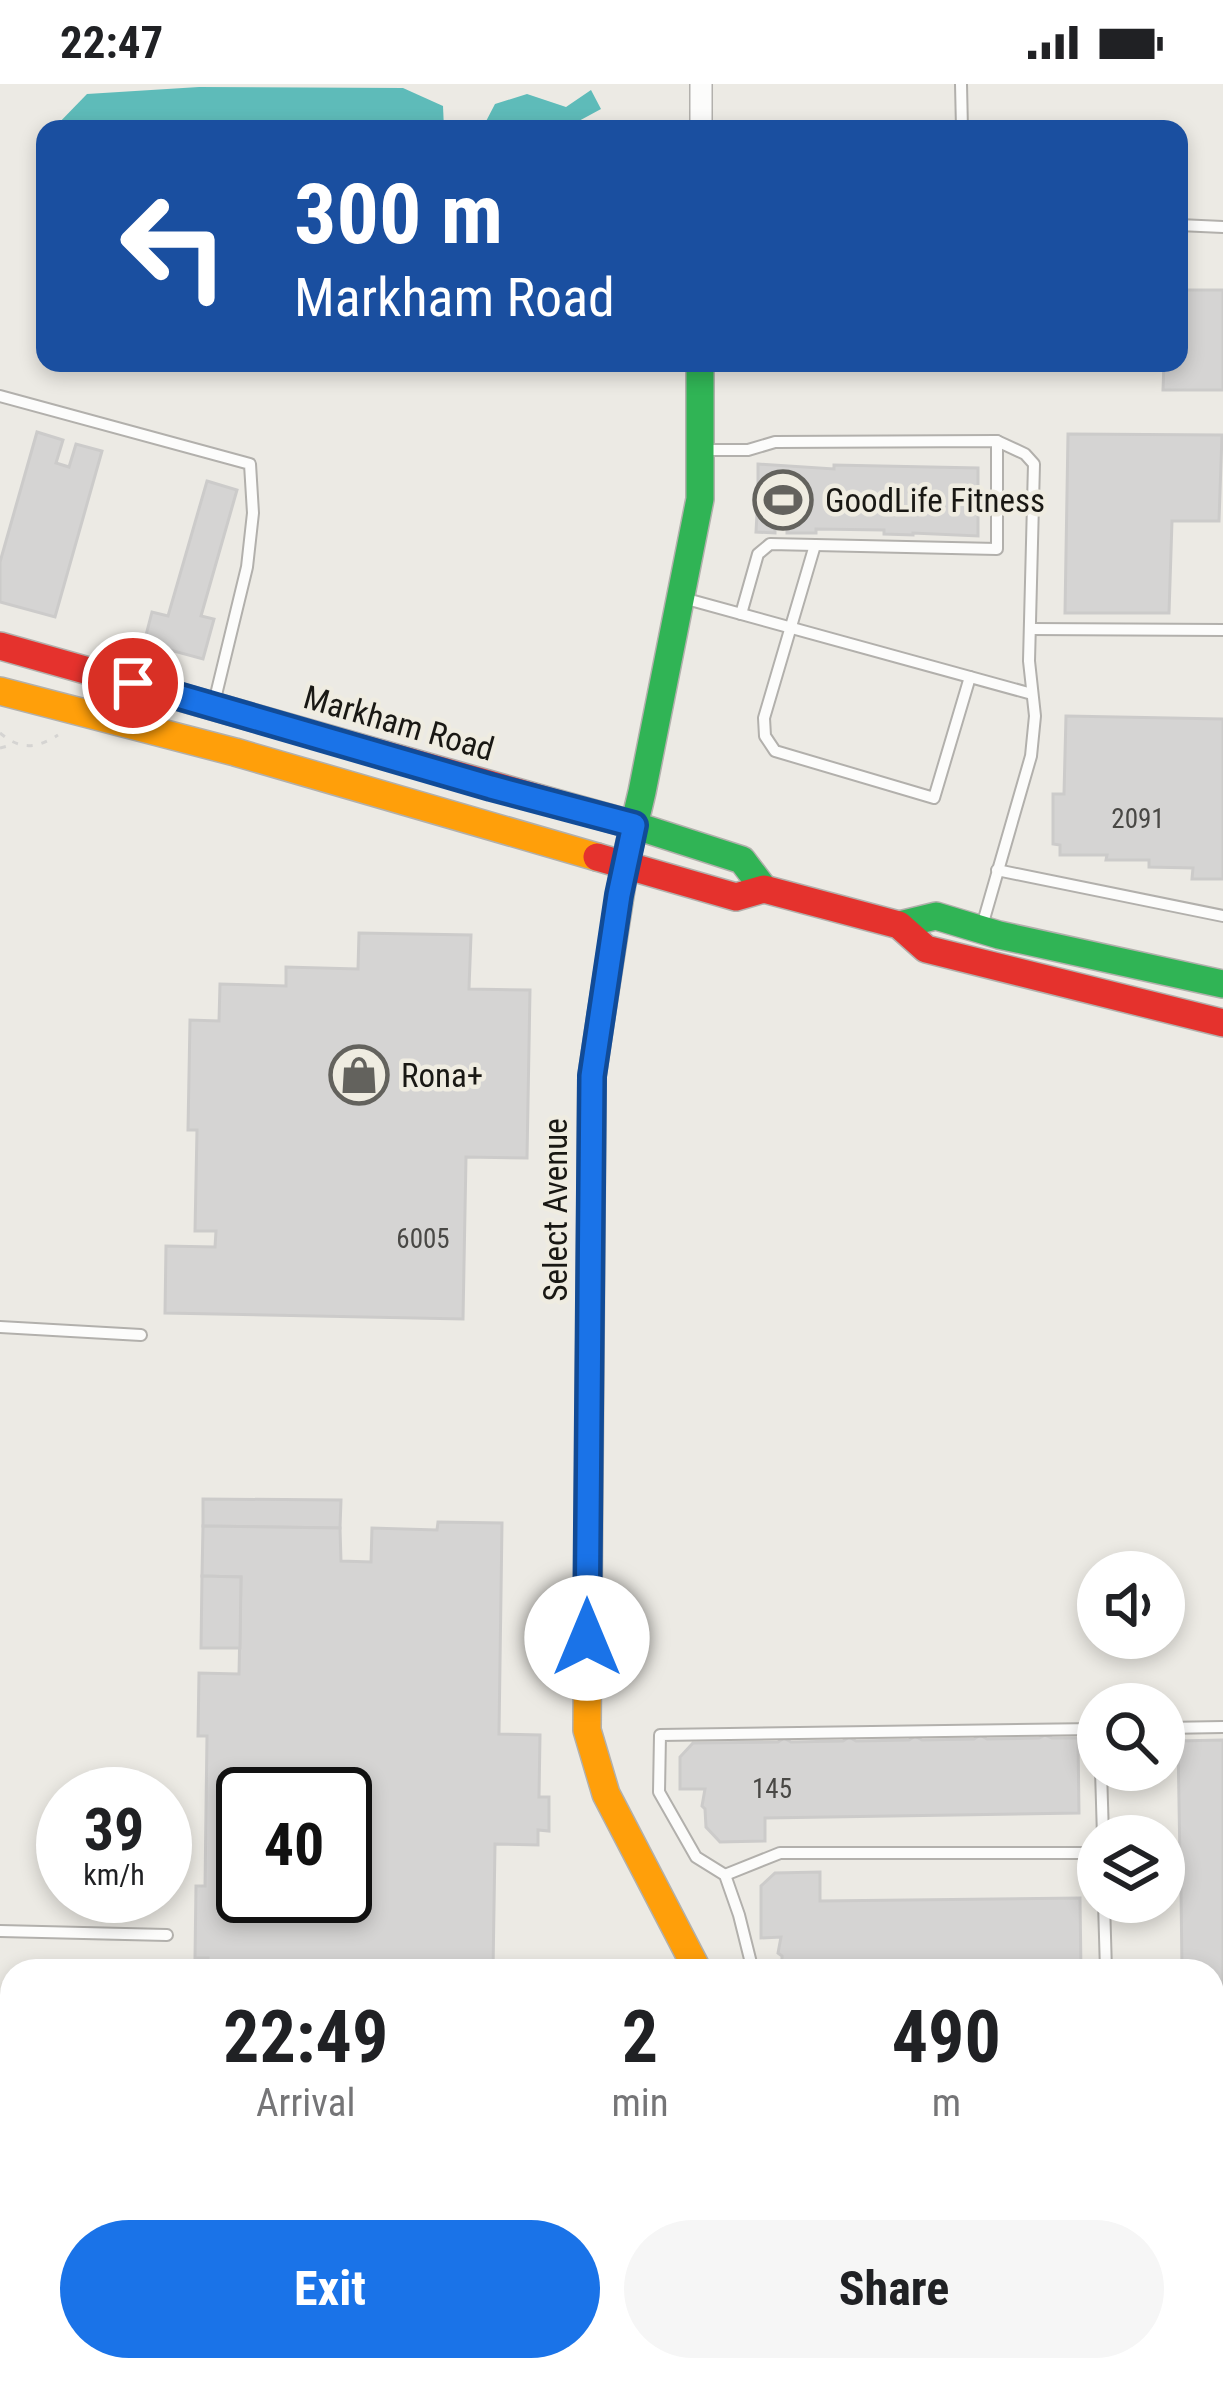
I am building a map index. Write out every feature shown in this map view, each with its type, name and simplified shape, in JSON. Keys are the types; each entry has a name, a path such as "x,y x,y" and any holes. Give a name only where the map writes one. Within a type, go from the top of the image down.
{"main road":[{"name":"Select Avenue","path":"692,1959 606,1794 587,1730 592,1076 625,864 700,499 700,372"},
{"name":"Markham Road","path":"0,646 634,825 742,860 764,889"},
{"name":"Markham Road","path":"0,691 236,752 736,897 764,889 899,925 926,949 1223,1023"},
{"name":"Markham Road","path":"899,925 936,916 1223,984"}],"street":[{"path":"701,84 701,120"}],"lane":[{"path":"961,84 962,120"},
{"path":"1188,225 1223,226"},
{"path":"0,396 250,464 254,513 247,567 213,706"},
{"path":"741,614 758,554 770,544 997,549 997,441"},
{"path":"700,450 748,450 775,442 997,441 1014,447 1034,464 1031,756 981,930"},
{"path":"815,545 764,718 765,736 776,751 934,798 970,677"},
{"path":"679,596 1032,694"},
{"path":"1030,629 1223,630"},
{"path":"997,870 1223,916"},
{"path":"0,1327 141,1335"},
{"path":"1185,1728 1223,1727"},
{"path":"750,1959 725,1875 696,1857 659,1792 658,1738 662,1734 1077,1729"},
{"path":"725,1875 780,1853 1077,1852"},
{"path":"1105,1923 1106,1959"},
{"path":"0,1931 166,1935"}],"path":[{"path":"0,748 47,742 62,731"},
{"path":"0,733 13,744"}],"water":[{"path":"199,87 403,88 443,106 444,120 62,120 87,94"},
{"path":"591,90 601,109 581,120 487,120 495,104 527,94 566,107"}],"building":[{"path":"1188,290 1223,290 1223,390 1163,390 1164,372 1188,372"},
{"path":"37,432 63,440 56,463 69,467 76,444 102,451 55,617 0,602 0,562"},
{"path":"1068,434 1222,435 1219,521 1172,521 1169,613 1065,613"},
{"path":"758,464 834,469 834,465 978,468 978,536 884,534 884,530 787,533 787,528 756,532 762,491 758,491"},
{"path":"207,481 237,490 201,616 214,619 203,659 144,643 152,612 168,616"},
{"path":"1066,716 1223,719 1223,879 1192,879 1193,868 1149,867 1149,860 1060,855 1060,845 1053,844 1053,794 1064,794"},
{"name":"Rona+","path":"359,933 471,935 469,989 530,990 527,1158 466,1157 463,1319 165,1313 166,1246 215,1247 216,1231 195,1231 197,1130 188,1130 190,1020 219,1021 220,984 286,986 286,967 358,969"},
{"path":"203,1499 341,1500 340,1528 203,1526"},
{"path":"438,1522 502,1523 499,1734 540,1735 539,1797 549,1797 549,1831 538,1830 538,1845 495,1844 493,1959 195,1958 196,1886 205,1886 207,1736 198,1736 199,1673 239,1674 241,1577 202,1576 203,1526 340,1528 341,1561 371,1562 372,1528 437,1530"},
{"path":"202,1576 241,1577 240,1648 201,1648"},
{"path":"980,1735 987,1739 1077,1738 1079,1813 765,1818 765,1841 720,1842 706,1827 705,1789 680,1789 680,1757 693,1743 778,1742 784,1738 791,1742 843,1741 849,1737 856,1741 909,1740 915,1736 922,1740"},
{"path":"1223,1740 1223,1959 1182,1959 1185,1815 1179,1815 1179,1791 1185,1791 1185,1741"},
{"path":"820,1872 820,1901 1077,1898 1081,1959 782,1959 778,1953 781,1937 761,1938 761,1886 775,1873"}],"traffic: fast":[{"path":"601,1016 625,864 700,499 700,372"},
{"path":"630,824 742,860 764,889"},
{"path":"899,925 936,916 999,935 1223,984"}],"traffic: slow":[{"path":"0,691 235,752 597,857"},
{"path":"601,1016 592,1076 587,1730 606,1794 692,1959"}],"traffic: jam":[{"path":"0,646 630,824"},
{"path":"597,857 736,897 764,889 899,925 926,949 1223,1023"}],"place":[{"name":"GoodLife Fitness","path":"783,500"},
{"name":"Rona+","path":"359,1075"}],"route":[{"path":"133,683 634,825 592,1076 587,1638"}]}
